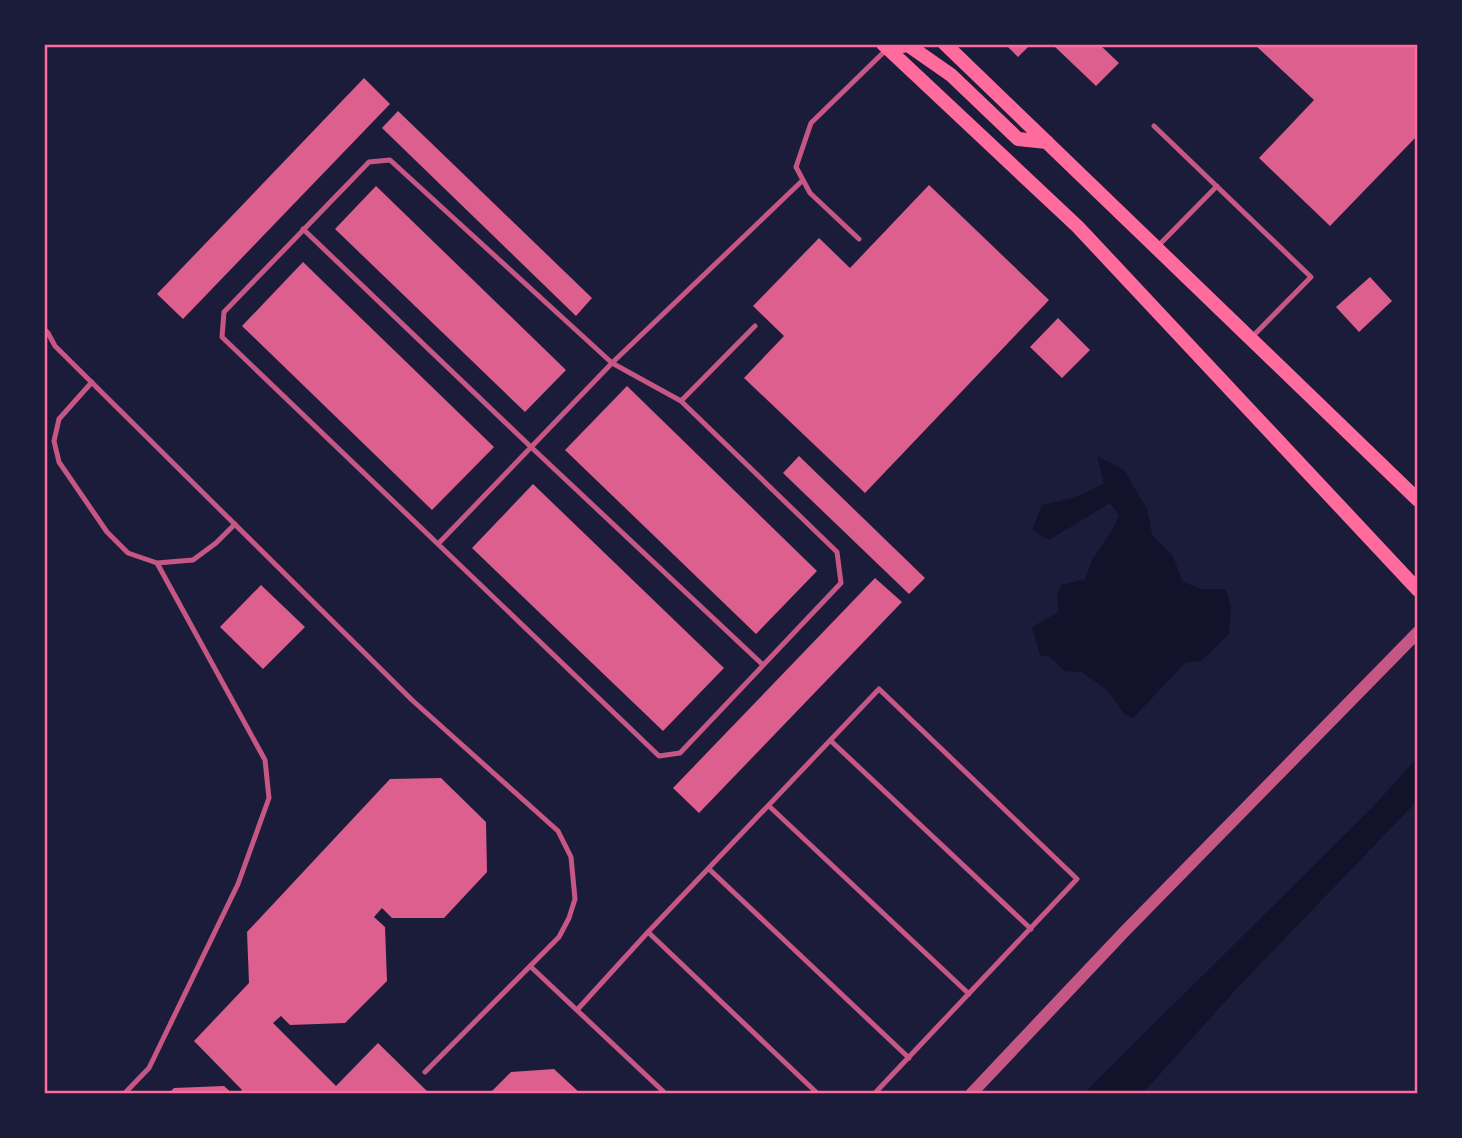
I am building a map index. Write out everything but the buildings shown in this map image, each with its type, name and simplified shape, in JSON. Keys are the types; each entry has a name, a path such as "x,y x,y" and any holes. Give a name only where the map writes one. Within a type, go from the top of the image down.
{"main road":[{"path":"945,44 1418,500"},
{"path":"885,46 908,45 951,75 1018,139 1047,142"},
{"path":"885,46 1078,227 1418,590"}],"street":[{"path":"971,1094 1125,931 1418,632"}],"lane":[{"path":"859,239 810,193 796,167 811,123 885,46"},
{"path":"1154,126 1311,277 1251,338"},
{"path":"390,160 612,363 681,401 837,552 841,583 680,753 659,756 222,337 224,312 303,229 369,162 390,160"},
{"path":"438,544 612,363 803,180"},
{"path":"1157,247 1216,186"},
{"path":"303,229 763,665"},
{"path":"681,401 755,326"},
{"path":"44,329 55,346 412,700 558,831 571,857 575,899 559,937 425,1072"},
{"path":"92,382 59,419 54,441 59,462 107,531 128,553 157,563 193,559 216,543 235,524"},
{"path":"124,1094 149,1068 238,884 269,798 265,760 157,563"},
{"path":"577,1010 879,689 1077,879 874,1094"},
{"path":"831,741 1031,929"},
{"path":"769,806 969,994"},
{"path":"709,869 909,1058"},
{"path":"648,932 818,1094"},
{"path":"530,966 666,1094"}],"shaded area":[{"path":"1097,456 1124,470 1147,509 1152,535 1173,556 1182,581 1200,589 1226,589 1231,609 1229,634 1201,661 1185,663 1133,718 1124,714 1108,691 1082,672 1065,671 1050,657 1040,655 1032,627 1059,612 1057,596 1061,585 1085,579 1093,558 1113,529 1119,515 1110,503 1049,540 1032,530 1042,505 1073,498 1104,484"},
{"path":"1418,757 1418,800 1238,987 1142,1094 1083,1094 1372,808"}]}
